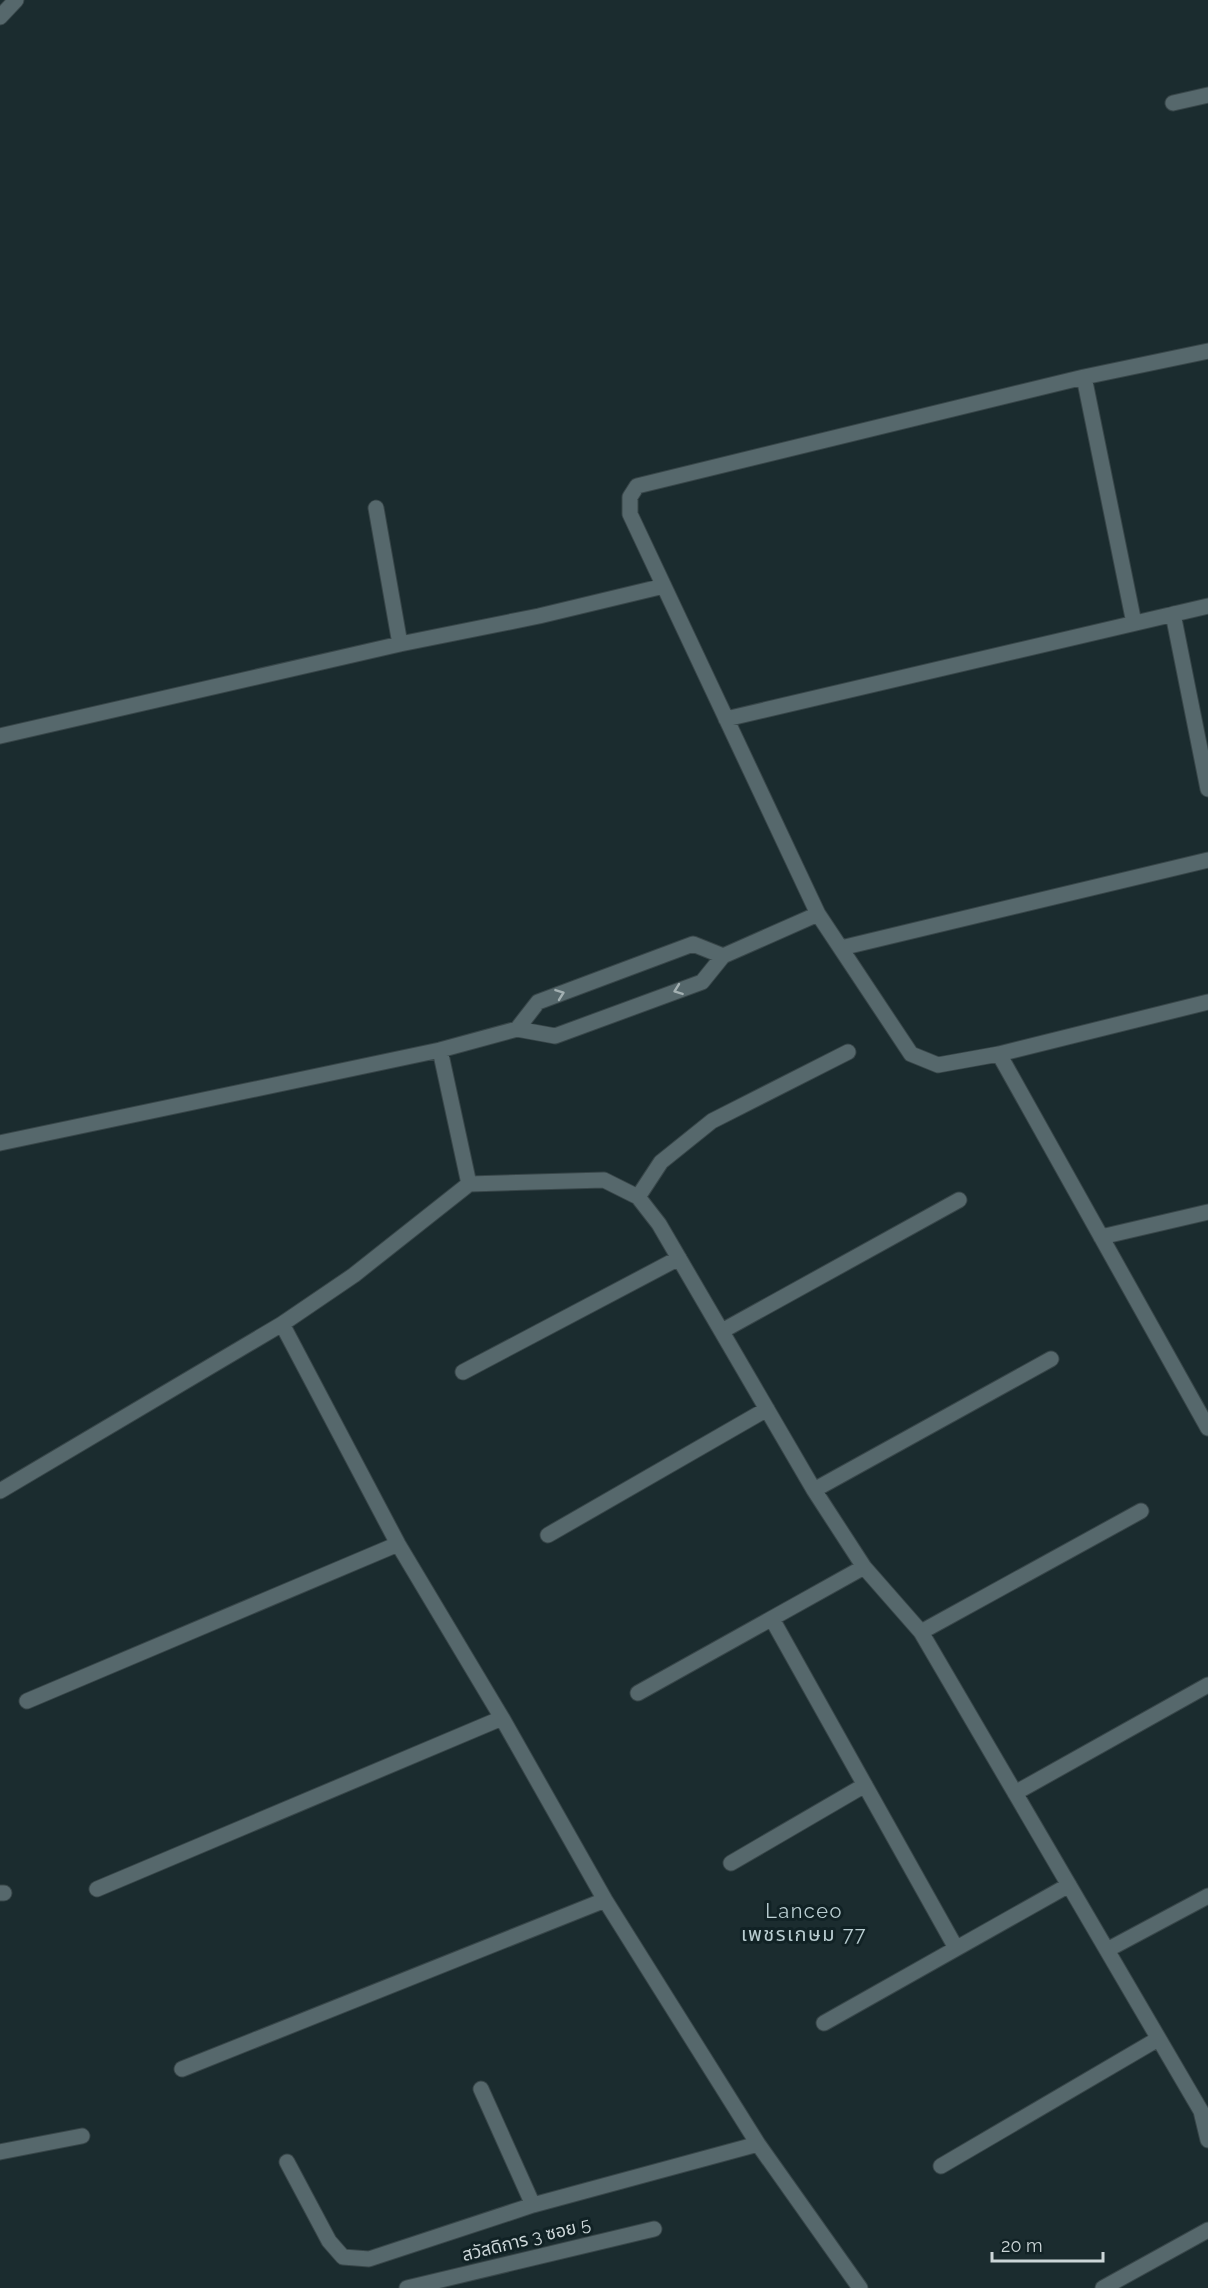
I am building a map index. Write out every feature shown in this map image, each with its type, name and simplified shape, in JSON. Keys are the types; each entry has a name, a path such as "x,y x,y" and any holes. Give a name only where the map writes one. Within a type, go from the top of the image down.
{"street":[{"path":"0,17 16,0"},
{"path":"1173,103 1208,95"},
{"path":"1208,351 1084,377 637,486 630,497 630,514 818,914 911,1054 938,1065 999,1054 1208,1002"},
{"path":"1084,377 1134,623"},
{"path":"376,508 400,644"},
{"path":"0,736 664,586"},
{"path":"726,719 1208,606"},
{"path":"1173,614 1208,789"},
{"path":"841,948 1208,860"},
{"path":"0,1143 440,1050 517,1029 555,1036 702,982 723,956 818,914"},
{"path":"517,1029 538,1002 693,944 723,956"},
{"path":"440,1050 470,1185"},
{"path":"638,1197 661,1162 712,1121 848,1052"},
{"path":"999,1054 1208,1428"},
{"path":"0,1491 282,1324 354,1275 470,1185 604,1180 638,1197 659,1224 814,1490 864,1567 921,1632 1158,2038 1204,2109 1208,2140"},
{"path":"722,1331 959,1200"},
{"path":"1101,1237 1208,1212"},
{"path":"464,1372 679,1258"},
{"path":"282,1324 398,1544 502,1718 605,1900 758,2144 860,2288"},
{"path":"814,1490 1051,1359"},
{"path":"548,1534 767,1409"},
{"path":"921,1632 1141,1511"},
{"path":"27,1701 398,1544"},
{"path":"638,1693 864,1567"},
{"path":"772,1619 956,1948"},
{"path":"1016,1793 1208,1685"},
{"path":"97,1890 502,1718"},
{"path":"731,1863 865,1785"},
{"path":"824,2023 1069,1885"},
{"path":"1107,1950 1208,1896"},
{"path":"182,2069 605,1900"},
{"path":"941,2166 1158,2038"},
{"path":"481,2089 533,2205"},
{"path":"0,2151 82,2136"},
{"path":"287,2162 329,2241 343,2257 369,2259 533,2205 758,2144"},
{"name":"สวัสดิการ 3 ซอย 5","path":"406,2288 654,2229"},
{"path":"1103,2288 1208,2230"}],"district":[{"name":"Lanceo เพชรเกษม 77","path":"804,1922"}]}
